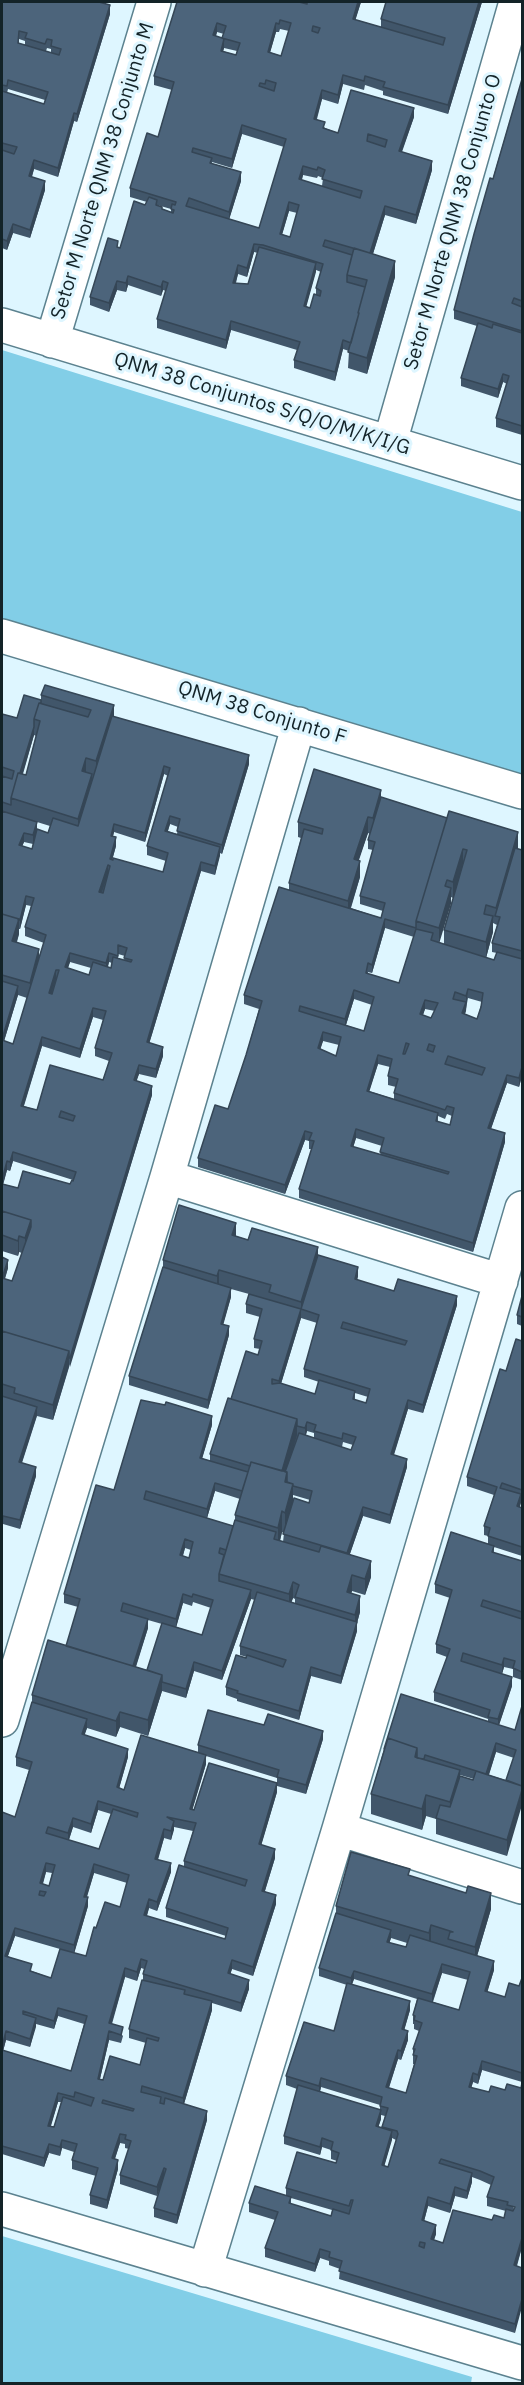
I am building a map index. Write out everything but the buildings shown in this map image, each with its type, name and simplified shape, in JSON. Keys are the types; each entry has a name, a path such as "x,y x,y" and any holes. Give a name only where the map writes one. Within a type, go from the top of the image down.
{"street":[{"name":"Setor M Norte QNM 38 Conjunto M","path":"52,341 154,2"},
{"name":"Setor M Norte QNM 38 Conjunto O","path":"390,442 516,2"},
{"name":"QNM 38 Conjuntos S/Q/O/M/K/I/G","path":"2,325 522,483"},
{"name":"QNM 38 Conjunto F","path":"2,636 522,792"},
{"path":"2,1720 167,1177 299,724"},
{"path":"167,1177 501,1281"},
{"path":"205,2270 339,1829 522,1208"},
{"path":"339,1829 522,1887"},
{"path":"2,2209 522,2363"}],"shaded area":[{"path":"2,350 522,512 522,775 2,620"},
{"path":"2,2236 472,2377 471,2383 2,2383"}]}
